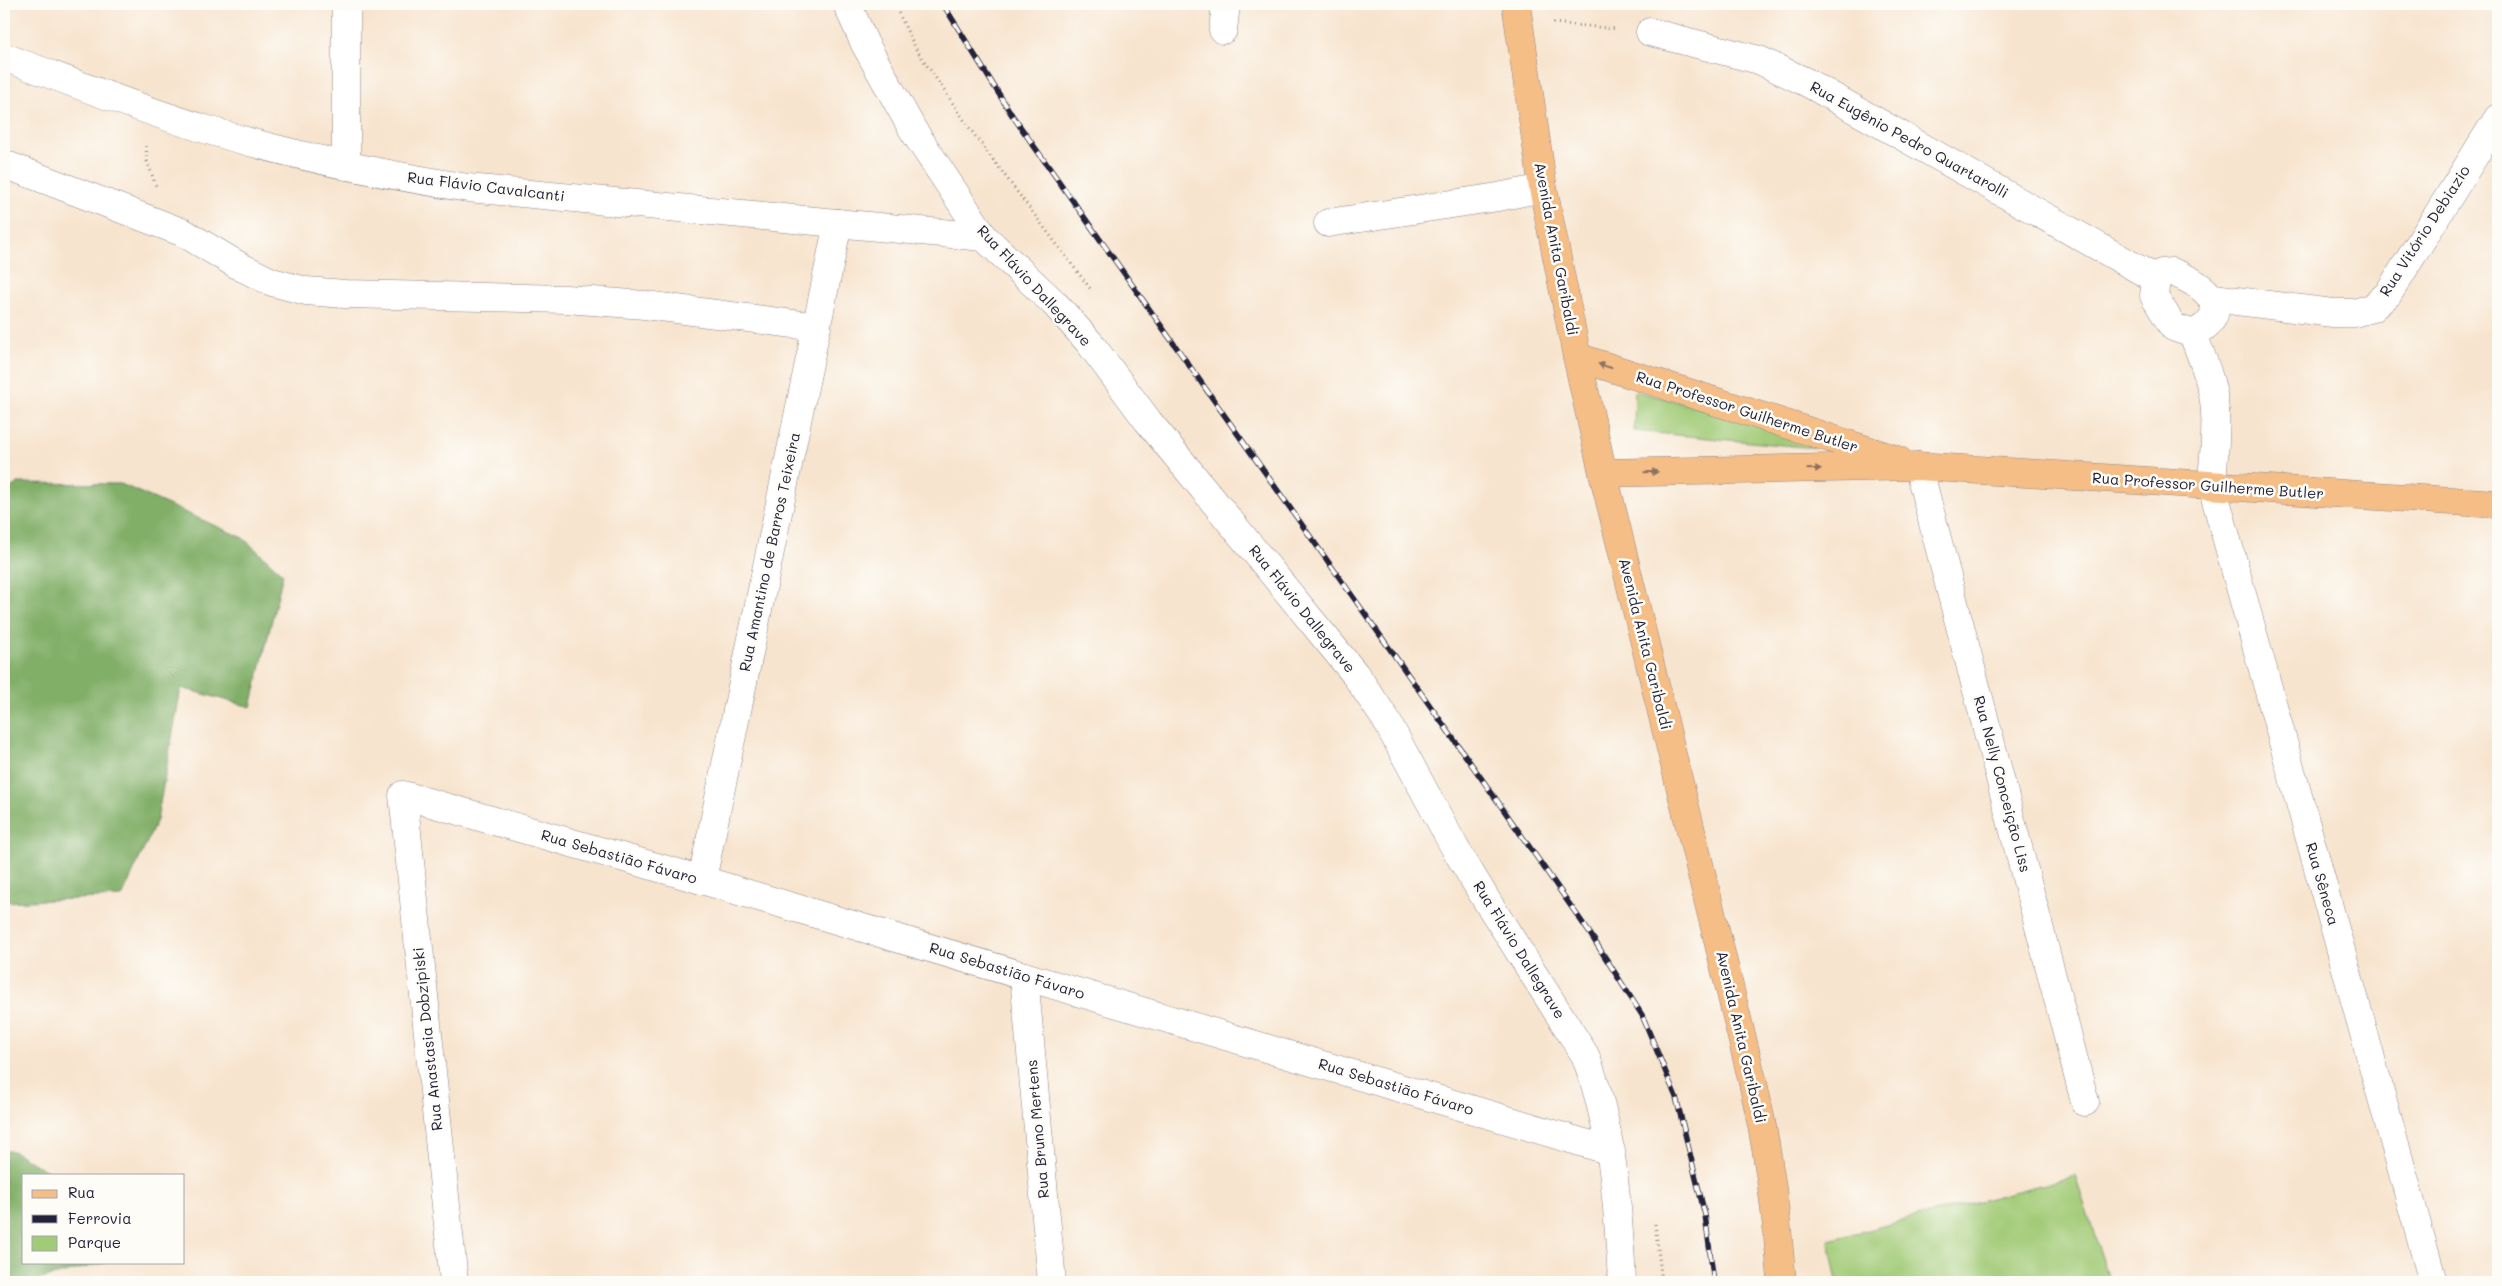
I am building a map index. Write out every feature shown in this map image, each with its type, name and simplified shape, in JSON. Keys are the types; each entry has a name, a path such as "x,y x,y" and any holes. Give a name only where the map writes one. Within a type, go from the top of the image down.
{"main road":[{"name":"Avenida Anita Garibaldi","path":"1517,12 1543,188 1602,473 1753,1083 1766,1144 1777,1216 1782,1282"},
{"name":"Rua Professor Guilherme Butler","path":"1577,357 1918,466"},
{"name":"Rua Professor Guilherme Butler","path":"1602,473 1918,466 2498,504"}],"street":[{"path":"346,4 346,166"},
{"name":"Rua Flávio Dallegrave","path":"847,4 865,44 913,130 984,237 1054,303 1088,342 1154,429 1355,674 1385,718 1478,886 1585,1055 1598,1089 1611,1152 1617,1197 1622,1282"},
{"name":"Rua Eugênio Pedro Quartarolli","path":"1650,32 1759,60 1808,83 2156,278"},
{"name":"Rua Flávio Cavalcanti","path":"4,57 150,111 284,152 346,166 468,188 984,237"},
{"name":"Rua Vitório Debiazio","path":"2213,298 2333,313 2354,313 2372,308 2388,294 2498,118"},
{"path":"4,164 184,233 241,267 272,282 306,291 345,294 566,299 615,302 817,327"},
{"path":"1328,223 1498,197 1543,188"},
{"name":"Rua Amantino de Barros Teixeira","path":"702,880 838,223"},
{"path":"2172,272 2191,281 2213,298 2216,309 2212,318 2203,329 2193,334 2173,327 2154,296 2156,278 2162,273 2172,272"},
{"path":"2193,334 2208,374 2214,400 2216,423 2212,486"},
{"name":"Rua Nelly Conceição Liss","path":"1918,466 2085,1102"},
{"name":"Rua Sêneca","path":"2212,486 2433,1282"},
{"name":"Rua Sebastião Fávaro","path":"403,795 702,880 1611,1152"},
{"name":"Rua Anastasia Dobzipiski","path":"403,795 454,1282"},
{"name":"Rua Bruno Mertens","path":"1024,976 1050,1282"}],"path":[{"path":"1517,12 1650,32"},
{"path":"150,111 145,137 147,162 157,187 184,233"}],"green space":[{"path":"1635,391 1808,435 1814,448 1634,431"},
{"path":"18,483 121,484 243,538 283,574 251,707 181,688 157,820 122,897 4,902 4,492"},
{"path":"4,1151 13,1151 52,1174 22,1174 22,1264 99,1264 29,1282 4,1282"},
{"path":"2075,1176 2110,1282 1837,1282 1829,1240"}],"railway":[{"path":"943,4 1012,115 1496,799 1589,932 1642,1015 1676,1097 1705,1215 1714,1282"}]}
